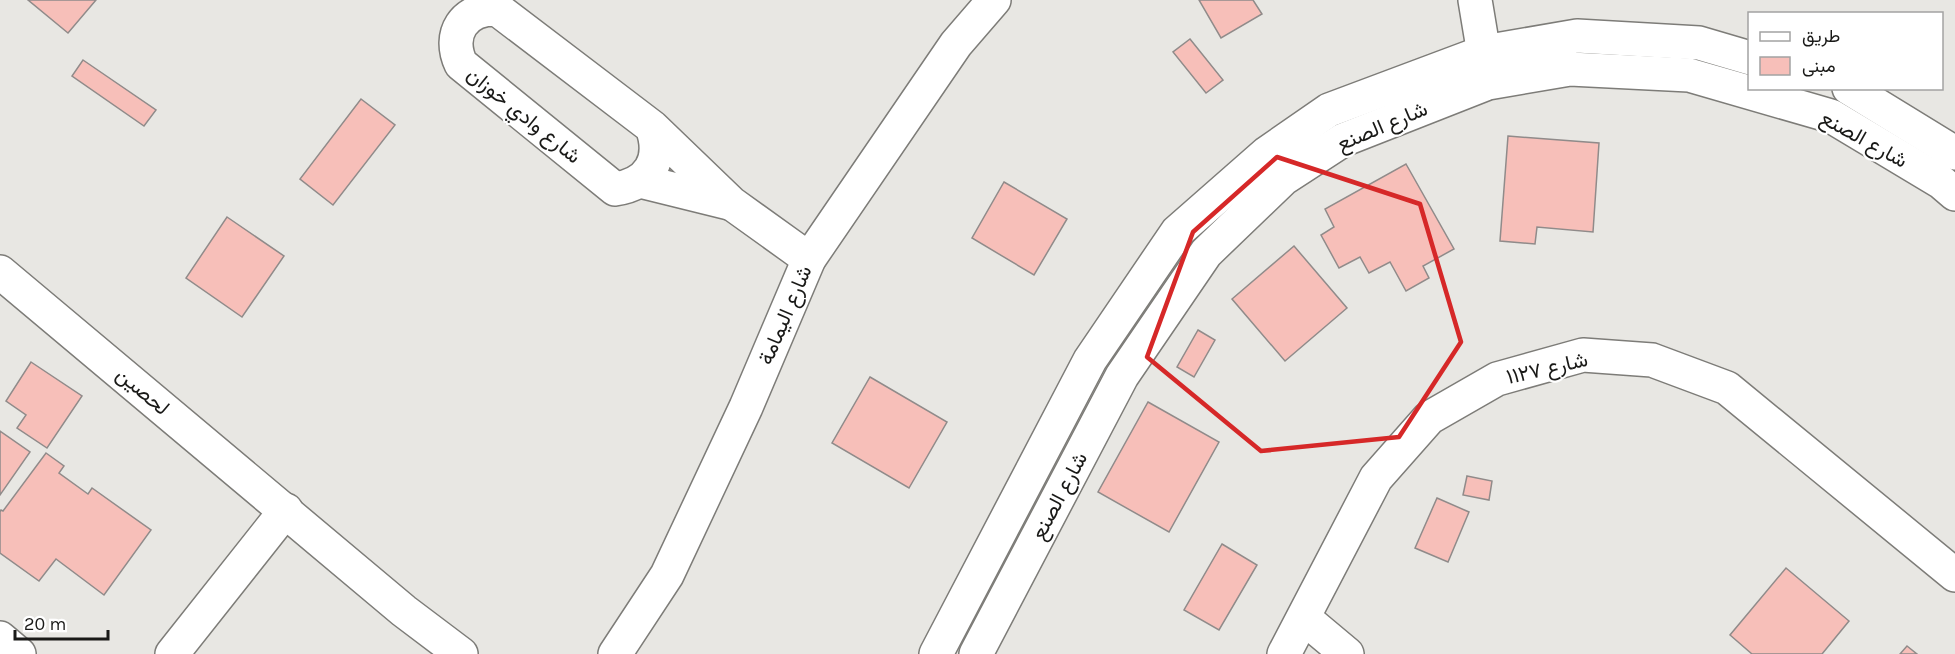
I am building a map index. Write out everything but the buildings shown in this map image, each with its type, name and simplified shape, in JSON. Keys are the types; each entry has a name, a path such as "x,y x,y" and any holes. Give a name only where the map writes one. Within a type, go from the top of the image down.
{"street":[{"name":"شارع اليمامة","path":"615,654 667,574 746,407 809,259 956,44 994,0"},
{"path":"1475,0 1486,67"},
{"name":"شارع وادي خوزان","path":"730,203 640,181 628,187 615,189 461,64 455,44 462,24 477,11 487,8 497,9 652,128 730,203 809,259"},
{"name":"شارع الصنع","path":"936,654 1090,360 1177,232 1267,153 1329,110 1486,67 1577,36 1699,43 1748,58"},
{"name":"شارع الصنع","path":"976,654 1122,376 1206,253 1283,179 1343,140 1486,67 1689,75 1832,116 1941,182 1955,194"},
{"name":"شارع الصنع","path":"1853,90 1955,153"},
{"path":"640,181 650,171 655,161 656,138 652,128"},
{"name":"لحصين","path":"0,272 404,611 461,654"},
{"name":"شارع ١١٢٧","path":"1284,654 1377,478 1429,418 1497,379 1583,355 1652,360 1727,388 1955,575"},
{"path":"172,654 286,510"},
{"path":"1304,618 1347,654"},
{"path":"0,638 20,654"}],"highlighted area":[{"path":"1277,157 1420,204 1461,342 1399,437 1261,451 1147,357 1193,232"}]}
